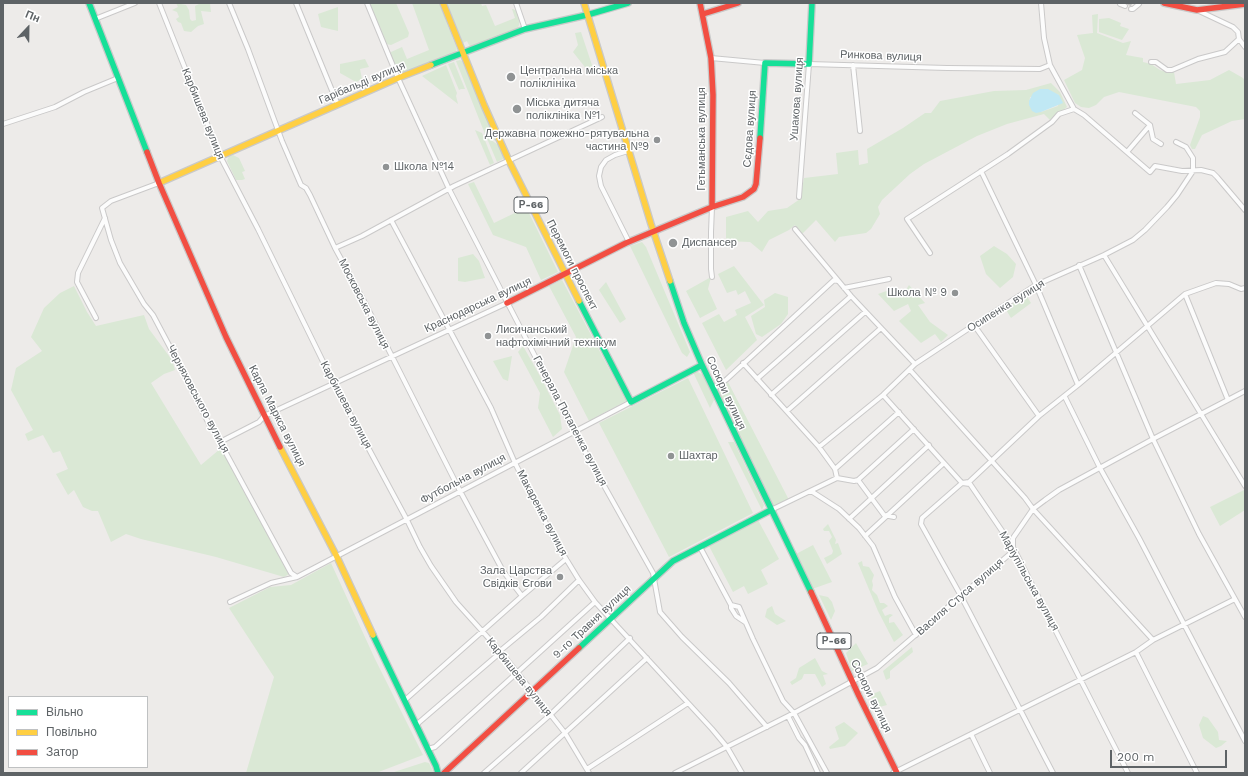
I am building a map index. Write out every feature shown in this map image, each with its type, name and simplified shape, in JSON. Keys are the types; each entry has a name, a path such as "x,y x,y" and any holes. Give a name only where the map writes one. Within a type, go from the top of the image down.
{"main road":[{"name":"Карла Маркса вулиця","path":"89,3 159,182 226,337 264,416 337,557 438,773"},
{"name":"Перемоги проспект","path":"443,3 484,105 509,161 631,402"},
{"name":"Сосюри вулиця","path":"584,3 628,151 684,323 702,366 896,772"},
{"name":"Гарібальді вулиця","path":"159,182 398,78 525,29 587,15 628,3"},
{"name":"Гетьманська вулиця","path":"700,3 711,58 713,110 712,206"},
{"path":"703,14 738,3"},
{"name":"Ушакова вулиця","path":"809,64 812,3"},
{"path":"1164,3 1197,10 1245,4"},
{"name":"Ринкова вулиця","path":"765,63 809,64"},
{"name":"Сєдова вулиця","path":"749,193 756,184 765,63"},
{"name":"Краснодарська вулиця","path":"507,303 629,242 712,206 743,197 749,193"},
{"name":"Футбольна вулиця","path":"631,402 702,366"},
{"name":"9-го Травня вулиця","path":"444,773 673,561 771,510"},
{"path":"431,758 438,766 442,768 450,766"}],"street":[{"path":"95,18 135,3"},
{"name":"Карбишева вулиця","path":"159,3 220,156 258,229 334,384 431,566 456,602 500,651 565,733 588,771"},
{"name":"Московська вулиця","path":"229,3 282,141 301,185 306,188 310,195 335,248 364,301 460,491 503,571 522,596"},
{"path":"296,3 338,104"},
{"name":"Генерала Потапенка вулиця","path":"367,3 398,78 449,189 574,432 650,567 654,578 660,612 729,683 766,727"},
{"path":"516,3 525,29"},
{"path":"1041,3 1044,38 1050,65 1074,109 1084,115 1150,172 1155,166 1167,169 1208,171 1217,177 1245,210"},
{"path":"1121,3 1120,4 1125,6"},
{"path":"1132,7 1139,3"},
{"path":"1197,10 1233,27 1238,32 1239,39 1245,47"},
{"path":"1151,62 1156,62 1167,70 1172,70 1225,52 1239,39"},
{"name":"Ринкова вулиця","path":"711,58 765,63"},
{"name":"Ринкова вулиця","path":"809,64 1033,69 1040,69 1050,65"},
{"name":"Ушакова вулиця","path":"800,197 809,64"},
{"path":"853,65 860,131"},
{"path":"3,124 56,107 84,92 118,78"},
{"path":"930,253 907,219 1008,154 1052,122 1059,114 1074,109"},
{"path":"1135,113 1150,125 1153,139 1160,144"},
{"path":"335,248 449,189 602,117"},
{"path":"1127,152 1150,125"},
{"path":"1176,142 1186,147 1193,158 1193,171"},
{"path":"628,151 615,155 606,160 601,167 599,176 602,186 629,242"},
{"path":"981,171 1036,285 1078,385"},
{"name":"Осипенка вулиця","path":"819,447 883,395 915,364 974,325 1036,285 1104,255 1133,240 1145,230 1176,196 1193,171"},
{"name":"Гарібальді вулиця","path":"105,218 102,208 111,200 159,182"},
{"name":"Гетьманська вулиця","path":"712,206 712,277"},
{"path":"96,318 77,282 78,273 105,218"},
{"name":"Черняховського вулиця","path":"105,218 120,263 144,304 153,315 180,364 183,374 208,422 218,435 220,442 291,573 297,577"},
{"name":"Макаренка вулиця","path":"391,220 491,408 515,463 555,541 579,580 595,602 659,669 712,729 727,747 742,773"},
{"path":"795,229 865,312 915,364"},
{"path":"1104,255 1245,486"},
{"path":"1079,265 1153,439 1199,534 1245,617"},
{"path":"844,288 889,279"},
{"path":"714,389 727,379 834,280 838,280"},
{"path":"1053,773 961,596 921,524 922,518 962,483 969,482 1039,416 1065,397 1186,294 1216,283 1229,284 1241,289 1245,288"},
{"path":"1186,294 1228,400"},
{"path":"757,379 851,296"},
{"name":"Краснодарська вулиця","path":"220,442 259,422 264,416 507,303"},
{"path":"771,394 865,312"},
{"path":"974,325 1039,416"},
{"path":"787,412 881,328"},
{"path":"743,363 819,447 835,469 837,478"},
{"path":"910,370 1025,498 1033,509 1153,640"},
{"name":"Василя Стуса вулиця","path":"675,773 794,713 877,668 1010,553 1013,547 1013,538 1033,509 1059,490 1245,391"},
{"name":"Маріупільська вулиця","path":"883,395 962,483 970,484 1013,547 1128,773"},
{"path":"1065,397 1100,468 1139,538 1245,741"},
{"name":"Футбольна вулиця","path":"230,602 271,583 297,577 631,402"},
{"path":"835,469 899,412"},
{"path":"771,510 837,478 854,481 858,480 914,429"},
{"path":"849,519 929,445"},
{"path":"865,536 944,463"},
{"path":"858,480 884,515 894,517"},
{"path":"811,491 839,509 873,546 895,597 916,635"},
{"path":"700,547 731,605 731,608 736,616 745,622"},
{"path":"405,700 566,559"},
{"path":"416,725 541,617 579,580"},
{"path":"896,772 1136,652 1153,640 1235,599"},
{"name":"9-го Травня вулиця","path":"428,749 435,747 595,602"},
{"path":"731,605 739,607 783,701 794,713 827,773"},
{"path":"484,773 550,715 630,638"},
{"path":"1136,652 1196,773"},
{"path":"521,773 647,658"},
{"path":"588,771 688,703"},
{"path":"788,716 799,738 805,745 818,773"},
{"path":"971,734 990,773"}],"green space":[{"path":"176,3 186,5 192,21 196,20 195,6 201,3 210,3 211,12 201,11 204,24 198,26 191,32 184,31 181,23 176,19 179,17 177,12 172,10 178,7"},
{"path":"369,3 396,3 409,33 408,37 391,45 386,44"},
{"path":"412,3 439,3 457,49 449,55 401,74 397,71 390,56 391,52 402,47 407,59 429,50"},
{"path":"447,3 481,3 482,6 486,5 495,26 515,18 513,9 517,11 520,19 519,25 518,28 470,47 467,41 463,43"},
{"path":"338,7 338,31 321,27 318,14"},
{"path":"1098,14 1097,33 1123,43 1131,41 1126,55 1143,58 1143,62 1151,64 1160,70 1174,72 1176,84 1210,80 1229,70 1243,78 1245,81 1245,119 1232,121 1202,135 1195,149 1192,149 1190,145 1200,117 1200,111 1196,107 1119,92 1104,97 1096,105 1089,108 1081,107 1075,103 1064,80 1082,70 1085,58 1077,35 1093,33 1092,15"},
{"path":"1109,18 1121,23 1120,26 1129,29 1122,40 1099,32 1099,19"},
{"path":"581,32 594,71 588,71 573,52 578,45 575,33"},
{"path":"365,59 369,67 360,69 362,79 356,82 340,73 340,64"},
{"path":"456,61 462,61 497,142 485,134"},
{"path":"454,62 465,89 459,90 448,64"},
{"path":"446,65 457,93 456,96 458,104 422,76"},
{"path":"1051,83 1060,92 1067,107 1050,120 1044,114 1007,124 977,136 924,164 910,174 882,200 878,207 880,214 871,229 866,233 839,237 835,242 816,220 802,234 795,225 789,230 769,240 762,252 750,242 726,241 726,217 748,211 758,222 768,211 787,208 800,199 804,178 838,174 836,153 858,150 859,165 868,163 867,149 925,113 931,113 940,101 994,91 1026,90","holes":["1055,94 1059,95 1058,106 1041,112 1029,105 1030,97"]},
{"path":"475,130 482,133 494,163 490,165"},
{"path":"486,136 498,145 504,157 503,159 497,162"},
{"path":"233,155 239,158 245,171 242,172 245,179 236,180 227,161 229,156"},
{"path":"474,182 494,223 523,209 527,209 558,272 541,280 526,247 493,235 468,184"},
{"path":"642,242 646,247 690,352 687,357 682,353 630,246"},
{"path":"994,246 1007,254 1016,264 1013,277 1000,288 986,274 980,256"},
{"path":"473,254 479,261 485,278 465,282 458,281 458,258"},
{"path":"734,266 764,305 745,317 757,340 726,370 702,323 719,314 724,322 737,315 735,310 751,303 745,291 738,295 736,290 727,293 718,274"},
{"path":"711,277 708,289 717,309 700,318 686,291"},
{"path":"562,280 626,401 589,421 564,372 576,337 549,286"},
{"path":"606,282 626,319 620,323 599,290"},
{"path":"909,285 925,303 918,305 930,322 948,335 941,342 935,334 921,343 899,321 911,311 908,304 894,311 878,294 892,289 898,294 904,293"},
{"path":"74,286 96,326 144,315 149,329 172,360 175,370 164,374 151,383 201,465 220,449 232,467 289,574 284,577 216,557 126,534 111,542 98,511 92,511 83,507 74,490 68,495 56,474 68,469 60,451 53,453 43,435 28,441 25,434 33,430 11,390 16,368 42,351 31,337 44,308 60,293"},
{"path":"775,293 788,297 788,314 781,324 762,337 756,334 751,316 765,307 764,300"},
{"path":"1026,295 1031,303 1011,318 1005,308"},
{"path":"523,346 560,415 562,429 553,437 538,408 540,393 518,352"},
{"path":"512,356 508,381 503,379 493,361"},
{"path":"693,372 698,372 703,375 714,400 710,408"},
{"name":"Шахтар","path":"688,378 753,513 669,557 599,423"},
{"path":"728,382 789,500 773,507 717,391"},
{"path":"728,442 734,442 764,505 762,510"},
{"path":"1244,490 1245,510 1220,526 1210,507"},
{"path":"758,520 779,559 761,570 768,584 748,594 744,586 733,592 709,546"},
{"path":"828,524 836,540 835,544 838,543 842,554 827,564 824,558 832,554 833,551 829,541 832,537 829,531 824,531 823,529"},
{"path":"813,545 832,582 812,589 796,554"},
{"path":"862,561 863,566 869,567 874,575 872,590 877,595 880,603 884,603 888,606 882,610 885,616 890,614 893,615 889,618 889,623 894,622 903,635 894,642 878,611 858,563"},
{"path":"331,563 375,659 423,755 376,773 246,773 274,677 229,608 270,587 291,585"},
{"path":"819,595 828,597 832,602 835,611 831,620"},
{"path":"772,606 775,614 786,621 777,625 765,617 767,609"},
{"path":"856,643 868,664 852,671 846,653"},
{"path":"912,647 913,652 890,671 890,678 886,680 883,671"},
{"path":"815,658 822,671 828,674 823,675 826,684 822,687 815,674 804,674 802,679 792,685 790,682 796,678 799,668"},
{"path":"880,691 887,705 876,708 870,695"},
{"path":"1203,716 1208,718 1218,732 1219,740 1227,741 1221,746 1216,748 1203,738 1199,725"},
{"path":"844,722 858,733 845,746 830,749 829,747 839,739 835,727"},
{"path":"425,762 429,763 434,773 391,773"}],"water":[{"path":"1040,89 1048,89 1059,95 1063,103 1041,112 1036,113 1032,111 1029,101 1033,93"}],"tunnel":[{"path":"1128,3 1133,5"}],"traffic: fast":[{"path":"89,3 147,152"},
{"path":"431,65 525,29 587,15 628,3"},
{"path":"760,138 765,63 809,64 812,3"},
{"path":"670,281 684,323 702,365 811,592"},
{"path":"579,301 631,402 702,365"},
{"path":"579,648 673,561 771,510"},
{"path":"373,635 438,773"}],"traffic: slow":[{"path":"443,3 484,105 509,161 579,301"},
{"path":"584,3 651,224 670,281"},
{"path":"159,183 398,78 431,65"},
{"path":"280,447 337,557 373,635"}],"traffic: jam":[{"path":"700,3 711,58 713,95 712,207"},
{"path":"703,14 738,3"},
{"path":"1164,3 1197,10 1245,4"},
{"path":"507,303 626,243 712,207 743,197 754,189 756,184 760,138"},
{"path":"147,152 226,337 280,447"},
{"path":"811,592 859,696 897,773"},
{"path":"444,773 579,648"}],"place":[{"name":"Центральна міська полiклiнiка","path":"511,77"},
{"name":"Міська дитяча поліклініка №1","path":"517,109"},
{"name":"Державна пожежно-рятувальна частина №9","path":"657,140"},
{"name":"Школа №14","path":"386,167"},
{"name":"Диспансер","path":"673,243"},
{"name":"Школа № 9","path":"955,293"},
{"name":"Лисичанський нафтохімічний технікум","path":"488,336"},
{"name":"Шахтар","path":"671,456"},
{"name":"Зала Царства Свідків Єгови","path":"560,577"}]}
